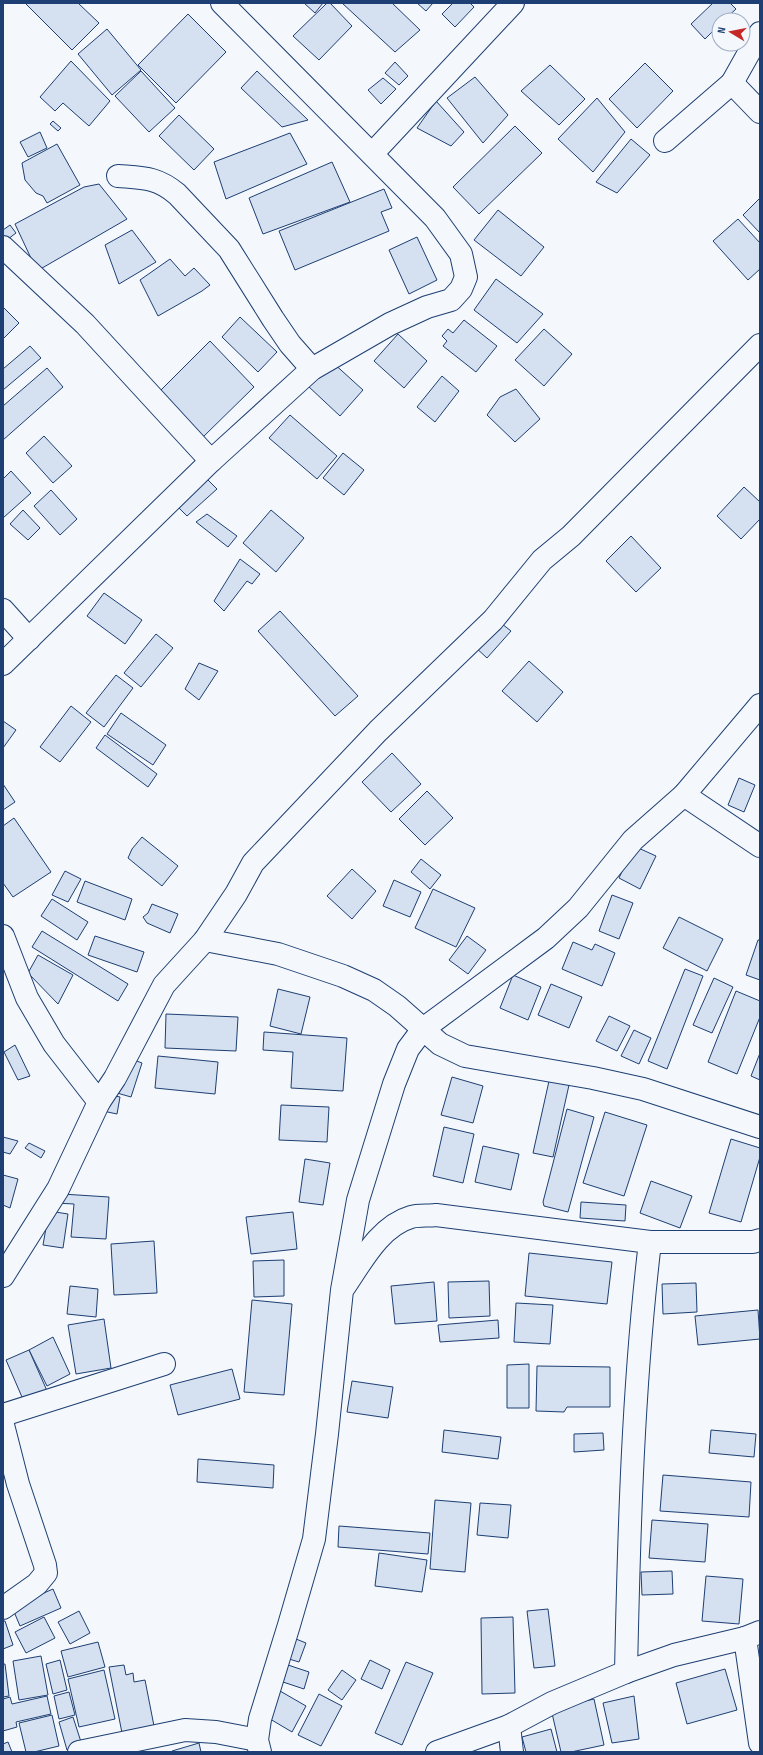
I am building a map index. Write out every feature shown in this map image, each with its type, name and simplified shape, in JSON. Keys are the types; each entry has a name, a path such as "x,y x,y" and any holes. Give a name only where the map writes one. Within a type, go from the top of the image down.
{"street":[{"path":"3,664 211,461 312,369 390,324 427,307 451,300 461,289 466,277 461,254 435,218 222,3"},
{"path":"372,154 513,3"},
{"path":"665,141 732,83 760,33"},
{"path":"732,83 760,112"},
{"path":"118,176 150,178 168,186 177,194 229,249 290,344 312,369"},
{"path":"3,248 85,324 211,461"},
{"path":"3,1276 58,1190 99,1102 115,1078 164,986 205,940 236,894 253,863 378,731 493,620 542,560 572,536 760,345"},
{"path":"3,610 29,639"},
{"path":"80,1752 185,1730 216,1732 259,1746 260,1719 314,1538 328,1434 342,1290 358,1200 394,1084 408,1049 423,1029 546,938 578,908 633,840 684,795 760,705"},
{"path":"684,795 760,846"},
{"path":"3,936 27,998 54,1044 99,1102"},
{"path":"205,940 278,954 343,976 374,990 397,1006 440,1044 465,1056 593,1078 643,1089 760,1127"},
{"path":"342,1290 387,1230 411,1217 436,1215 650,1242 753,1242 760,1240"},
{"path":"626,1672 633,1439 643,1304 650,1242"},
{"path":"3,1415 164,1364"},
{"path":"3,1425 18,1484 45,1565 46,1573 37,1584 3,1608"},
{"path":"437,1752 509,1726 552,1703 626,1672 674,1655 752,1635 760,1743"},
{"path":"509,1726 512,1752"}],"building":[{"path":"25,3 78,3 99,23 72,50"},
{"path":"304,3 323,3 315,13"},
{"path":"327,3 330,3 352,26 319,60 293,36"},
{"path":"342,3 392,3 420,30 395,52"},
{"path":"417,3 433,3 426,11"},
{"path":"453,3 470,3 474,7 455,27 442,14"},
{"path":"713,3 730,3 736,9 733,12 711,12 711,33 705,39 691,24"},
{"path":"188,14 226,52 176,103 138,65"},
{"path":"107,29 141,70 112,95 78,54"},
{"path":"71,61 110,101 89,126 63,103 55,111 40,97"},
{"path":"395,62 408,76 399,85 385,73"},
{"path":"645,63 673,91 637,128 609,99"},
{"path":"550,65 585,99 559,125 521,91"},
{"path":"141,71 175,108 149,132 115,96"},
{"path":"257,71 308,120 282,127 241,88"},
{"path":"475,77 508,115 483,143 447,98"},
{"path":"383,78 396,89 381,104 368,90"},
{"path":"597,98 625,132 593,172 558,139"},
{"path":"436,101 464,132 451,146 417,128"},
{"path":"179,115 214,149 194,170 159,136"},
{"path":"53,121 61,128 58,131 50,124"},
{"path":"515,126 542,153 479,214 453,187"},
{"path":"40,132 47,148 28,157 20,142"},
{"path":"290,133 307,164 226,199 214,162"},
{"path":"631,139 650,155 617,193 596,182"},
{"path":"57,144 80,185 47,203 43,196 36,193 25,180 22,163"},
{"path":"332,162 350,202 263,234 249,198"},
{"path":"99,184 127,219 37,271 15,224 84,187"},
{"path":"384,189 392,208 381,212 389,231 295,270 279,231"},
{"path":"760,198 760,233 743,215"},
{"path":"498,210 544,247 521,276 474,240"},
{"path":"738,219 760,243 760,269 748,280 713,241"},
{"path":"10,225 16,233 4,242 3,230"},
{"path":"132,230 156,262 119,284 105,245"},
{"path":"417,237 437,280 409,294 389,250"},
{"path":"170,259 185,276 194,268 210,285 158,316 140,280"},
{"path":"496,279 543,314 517,343 474,310"},
{"path":"3,307 19,323 3,339"},
{"path":"240,317 277,352 258,372 222,337"},
{"path":"464,320 497,346 476,372 443,346 447,341 442,336 448,329 453,333"},
{"path":"544,329 572,354 544,386 515,360"},
{"path":"398,334 427,361 404,388 374,361"},
{"path":"210,341 254,387 203,437 159,392"},
{"path":"30,346 41,358 3,390 3,369"},
{"path":"331,361 363,390 340,416 308,386"},
{"path":"47,368 63,387 3,440 3,406"},
{"path":"442,376 459,391 435,422 417,407"},
{"path":"516,389 540,419 515,442 487,415 500,397"},
{"path":"290,415 337,456 317,479 269,438"},
{"path":"44,436 72,466 53,483 26,453"},
{"path":"343,453 364,470 344,495 323,478"},
{"path":"11,471 31,493 3,518 3,479"},
{"path":"206,478 217,489 187,516 177,506"},
{"path":"744,487 760,502 760,519 741,539 717,516"},
{"path":"51,490 77,519 60,535 34,506"},
{"path":"23,510 40,528 28,540 10,524"},
{"path":"271,510 304,538 276,572 243,543"},
{"path":"207,514 237,536 228,547 196,522"},
{"path":"631,536 661,568 636,592 606,561"},
{"path":"240,559 260,574 252,584 247,581 224,611 214,601"},
{"path":"104,593 142,620 125,644 87,616"},
{"path":"280,611 358,696 335,716 258,631"},
{"path":"497,620 511,631 487,658 474,646"},
{"path":"156,634 173,648 141,687 124,673"},
{"path":"529,661 563,692 537,722 502,691"},
{"path":"199,663 218,671 199,700 185,689"},
{"path":"116,675 133,688 104,727 86,713"},
{"path":"71,706 91,722 60,762 40,747"},
{"path":"121,713 166,745 153,765 107,734"},
{"path":"3,721 16,730 3,748"},
{"path":"105,735 157,774 148,787 96,748"},
{"path":"392,753 421,784 391,812 362,782"},
{"path":"739,778 755,785 744,812 728,805"},
{"path":"3,784 15,802 3,810"},
{"path":"427,791 453,818 425,845 399,819"},
{"path":"14,818 51,872 13,897 3,883 3,826"},
{"path":"142,837 178,866 162,886 128,858 132,849"},
{"path":"634,846 656,856 640,889 619,878"},
{"path":"421,859 441,875 430,889 411,872"},
{"path":"352,869 376,891 352,919 327,896"},
{"path":"65,871 81,879 68,902 52,895"},
{"path":"394,880 421,892 410,917 383,906"},
{"path":"85,881 132,899 125,920 77,902"},
{"path":"433,889 475,908 456,947 415,928"},
{"path":"612,895 633,903 619,939 599,931"},
{"path":"52,899 88,922 77,940 41,916"},
{"path":"152,904 178,914 170,933 147,923 143,917 148,913"},
{"path":"679,917 723,939 707,971 663,948"},
{"path":"42,931 128,984 118,1001 32,947"},
{"path":"95,936 144,952 137,972 88,955"},
{"path":"467,936 486,950 468,974 449,960"},
{"path":"758,940 760,940 760,980 746,975"},
{"path":"573,942 592,950 595,944 615,953 602,986 562,969"},
{"path":"38,955 73,975 58,1004 28,973"},
{"path":"685,969 703,976 667,1069 648,1061"},
{"path":"513,975 541,987 528,1020 500,1008"},
{"path":"714,978 733,987 712,1033 693,1025"},
{"path":"551,984 582,997 569,1028 538,1015"},
{"path":"278,989 310,997 301,1034 270,1026"},
{"path":"736,991 760,1001 760,1017 737,1074 708,1062"},
{"path":"166,1014 238,1017 236,1051 165,1048"},
{"path":"609,1016 630,1026 617,1051 596,1041"},
{"path":"634,1030 651,1038 639,1064 621,1056"},
{"path":"264,1032 347,1038 343,1091 291,1088 293,1052 263,1050"},
{"path":"15,1045 30,1076 18,1080 4,1052"},
{"path":"760,1053 760,1080 751,1076"},
{"path":"158,1056 218,1062 215,1094 155,1088"},
{"path":"129,1058 142,1063 131,1097 117,1093"},
{"path":"452,1077 483,1086 473,1123 441,1115"},
{"path":"549,1081 569,1085 553,1157 533,1153"},
{"path":"106,1094 120,1097 117,1114 103,1111"},
{"path":"281,1105 329,1107 327,1142 279,1140"},
{"path":"567,1109 594,1117 568,1212 544,1206 543,1202"},
{"path":"605,1112 647,1125 624,1196 583,1183"},
{"path":"444,1127 474,1134 463,1183 433,1176"},
{"path":"3,1137 18,1141 10,1154 3,1152"},
{"path":"731,1139 760,1148 760,1157 741,1222 709,1213"},
{"path":"29,1143 45,1151 41,1158 25,1148"},
{"path":"483,1146 519,1154 511,1190 475,1182"},
{"path":"305,1159 330,1163 323,1205 299,1202"},
{"path":"3,1175 18,1179 10,1208 3,1205"},
{"path":"651,1181 692,1196 680,1228 640,1213"},
{"path":"62,1194 109,1197 106,1239 71,1237 74,1204 55,1203"},
{"path":"581,1202 626,1205 625,1221 580,1218"},
{"path":"49,1211 68,1214 63,1248 43,1245"},
{"path":"293,1212 297,1249 251,1254 246,1217"},
{"path":"154,1241 157,1293 114,1295 111,1244"},
{"path":"529,1253 612,1262 607,1304 525,1296"},
{"path":"284,1260 284,1296 254,1297 253,1261"},
{"path":"489,1281 490,1316 449,1318 448,1282"},
{"path":"434,1282 437,1321 395,1324 391,1286"},
{"path":"696,1283 697,1312 663,1314 662,1284"},
{"path":"70,1286 98,1289 96,1317 67,1314"},
{"path":"252,1300 292,1304 284,1395 244,1392"},
{"path":"516,1303 553,1305 550,1344 514,1342"},
{"path":"758,1310 760,1339 698,1345 695,1316"},
{"path":"104,1319 111,1368 76,1374 68,1325"},
{"path":"498,1320 499,1338 440,1342 438,1325"},
{"path":"53,1337 70,1374 47,1386 29,1350"},
{"path":"29,1350 48,1393 25,1404 6,1360"},
{"path":"529,1364 529,1408 507,1408 507,1365"},
{"path":"537,1366 610,1367 610,1407 567,1407 564,1412 536,1411"},
{"path":"232,1369 240,1399 178,1415 170,1385"},
{"path":"352,1381 393,1387 388,1418 347,1412"},
{"path":"444,1430 501,1437 498,1459 442,1452"},
{"path":"711,1430 756,1434 754,1457 709,1453"},
{"path":"603,1433 604,1450 574,1452 574,1434"},
{"path":"198,1459 274,1465 273,1488 197,1482"},
{"path":"663,1475 751,1482 749,1517 660,1511"},
{"path":"435,1500 471,1503 465,1572 430,1569"},
{"path":"480,1503 511,1505 508,1538 477,1535"},
{"path":"652,1520 708,1524 705,1562 649,1558"},
{"path":"339,1526 430,1533 428,1554 338,1547"},
{"path":"379,1553 427,1560 422,1592 375,1586"},
{"path":"672,1571 673,1594 642,1595 641,1572"},
{"path":"706,1576 743,1579 739,1624 702,1621"},
{"path":"53,1589 61,1608 20,1626 12,1607"},
{"path":"548,1609 555,1666 534,1668 527,1611"},
{"path":"79,1611 90,1633 70,1644 58,1622"},
{"path":"44,1617 55,1638 26,1653 15,1632"},
{"path":"513,1617 515,1693 482,1694 481,1618"},
{"path":"3,1621 5,1621 13,1645 3,1649"},
{"path":"296,1639 306,1643 299,1662 289,1659"},
{"path":"98,1642 105,1667 68,1677 61,1651"},
{"path":"41,1656 48,1695 19,1700 13,1661"},
{"path":"60,1660 67,1690 53,1694 46,1664"},
{"path":"370,1660 390,1670 382,1689 361,1679"},
{"path":"406,1662 433,1673 402,1745 375,1733"},
{"path":"3,1664 5,1664 9,1696 3,1697"},
{"path":"124,1665 126,1675 133,1673 134,1682 145,1680 154,1726 122,1733 109,1667"},
{"path":"288,1665 309,1672 304,1689 283,1682"},
{"path":"725,1669 737,1710 687,1724 676,1683"},
{"path":"104,1670 115,1719 79,1727 68,1679"},
{"path":"342,1670 356,1680 342,1700 328,1690"},
{"path":"280,1691 306,1706 292,1732 265,1716"},
{"path":"69,1692 75,1715 59,1719 54,1696"},
{"path":"319,1694 342,1706 321,1746 298,1735"},
{"path":"47,1696 51,1714 16,1722 17,1727 3,1731 3,1699 10,1697 12,1704"},
{"path":"634,1696 639,1739 612,1743 603,1703"},
{"path":"594,1699 604,1745 571,1752 561,1752 551,1709"},
{"path":"52,1715 59,1746 34,1752 26,1752 19,1723"},
{"path":"73,1717 82,1745 67,1750 59,1722"},
{"path":"551,1729 557,1752 526,1752 522,1737"},
{"path":"8,1742 12,1752 3,1752 3,1744"},
{"path":"199,1743 201,1752 172,1752 172,1751"}]}
